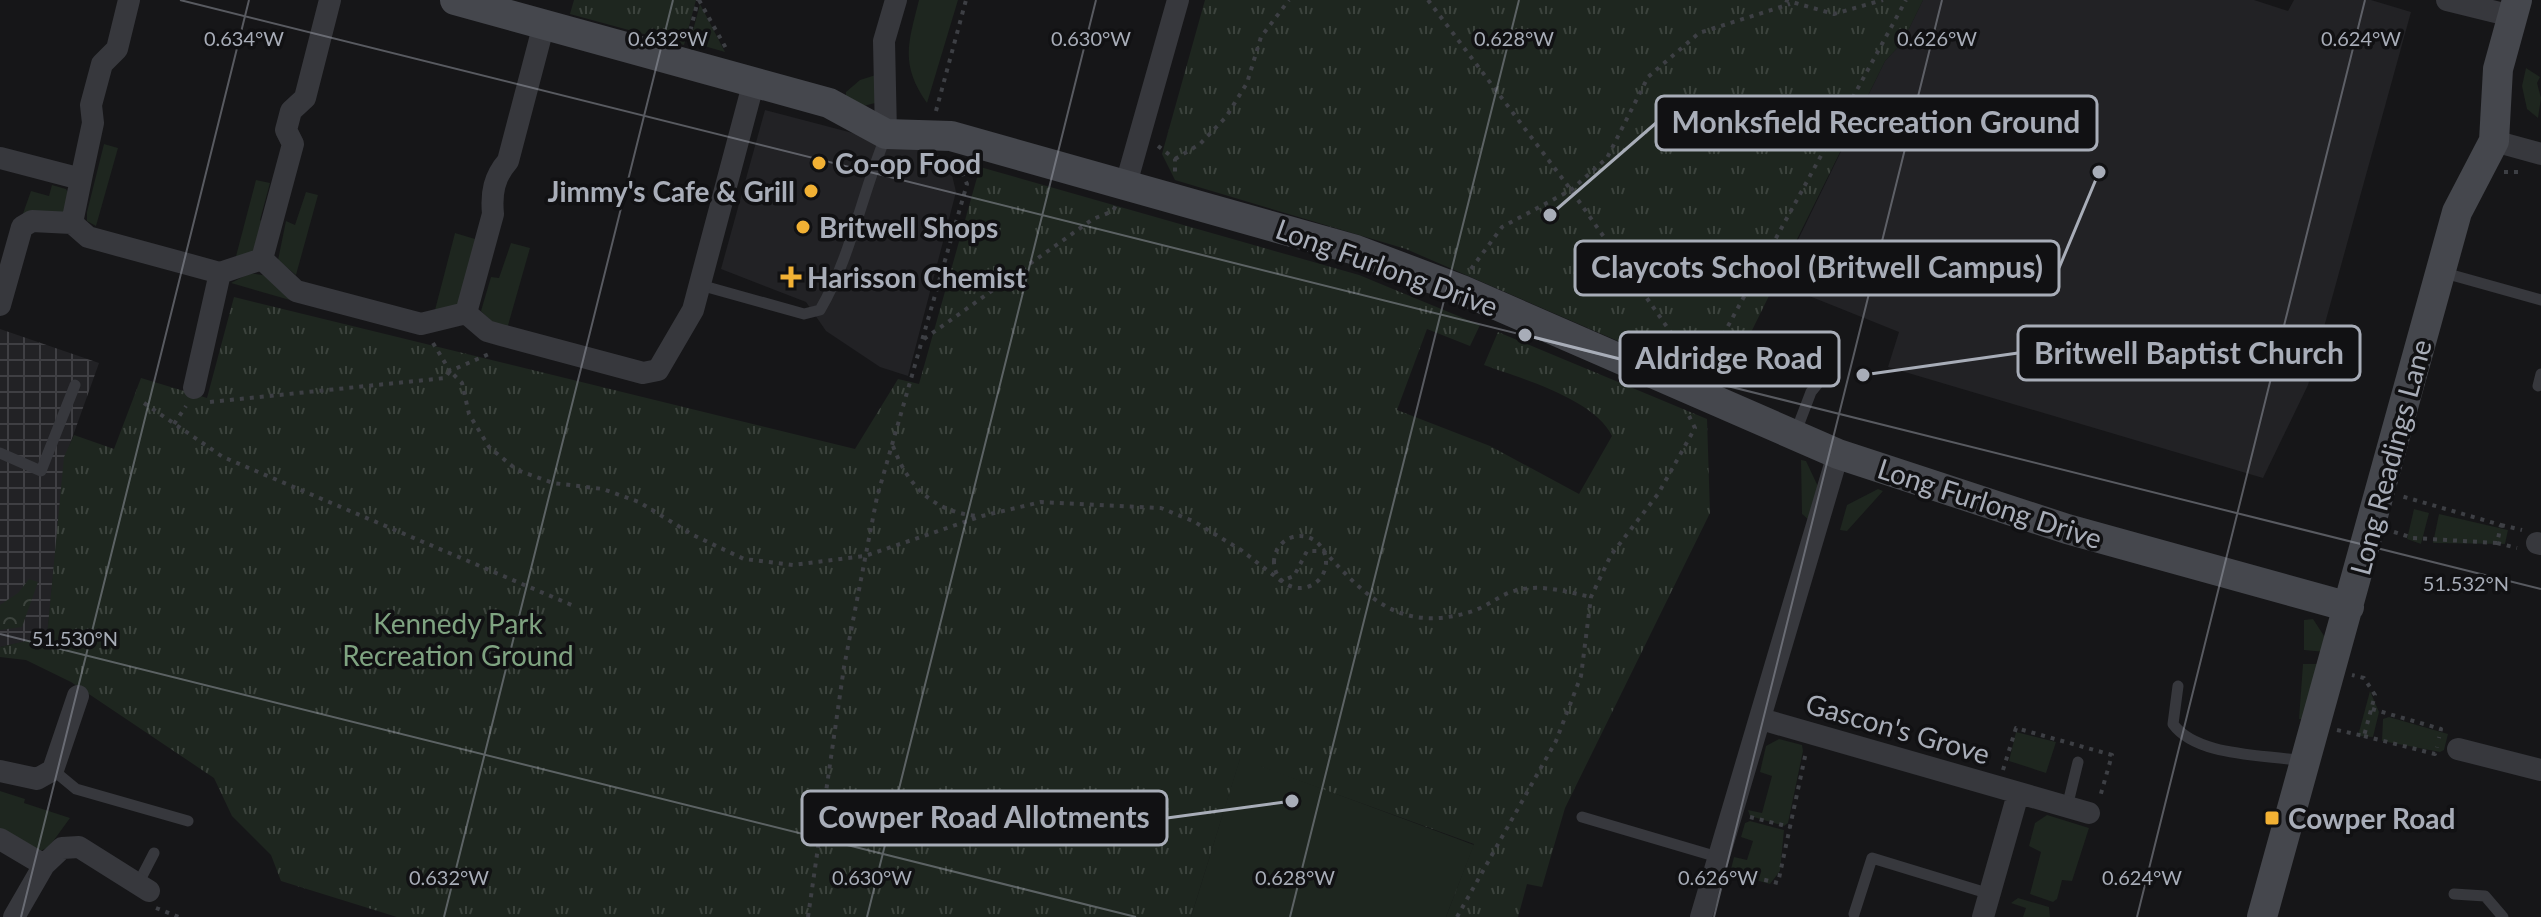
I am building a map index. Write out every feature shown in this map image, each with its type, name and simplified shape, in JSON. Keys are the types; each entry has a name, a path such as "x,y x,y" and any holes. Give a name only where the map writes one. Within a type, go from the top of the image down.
{"street":[{"path":"72,223 93,123 91,105 102,64 117,49 129,0"},
{"path":"262,259 293,144 286,130 291,111 305,98 330,0"},
{"path":"886,134 884,41 896,0"},
{"path":"1126,184 1178,0"},
{"path":"2447,0 2514,8"},
{"name":"Long Furlong Drive","path":"461,1 829,103 886,134 951,136 1356,250 1462,290 1838,454 2067,529 2349,607"},
{"name":"Long Readings Lane","path":"2262,917 2457,212 2494,141 2493,109 2498,69 2514,8"},
{"path":"466,313 493,214 492,198 498,173 508,161 544,24"},
{"path":"466,313 487,331 643,373 658,370 666,361 675,336 693,310 748,80"},
{"path":"2494,141 2541,154"},
{"path":"0,158 81,179"},
{"path":"0,305 22,227 32,221 72,223 88,237 220,273 262,259"},
{"path":"262,259 296,291 421,324 466,313"},
{"path":"194,399 220,273"},
{"path":"1701,917 1838,454"},
{"path":"0,771 37,779 53,770 78,696"},
{"name":"Gascon's Grove","path":"1761,719 2089,813"},
{"path":"2458,749 2541,770"},
{"name":"Gascon's Grove","path":"1983,917 2008,791"},
{"path":"0,839 44,865"},
{"path":"14,917 44,865 62,848 79,847 143,887"}],"lane":[{"path":"700,285 804,314 820,310 839,278 868,177 886,134"},
{"path":"2441,272 2541,300"},
{"path":"1794,435 1811,392 1828,371"},
{"path":"0,453 41,471 75,385"},
{"path":"2178,686 2173,724 2179,733 2221,751 2306,762"},
{"path":"2067,807 2078,762"},
{"path":"53,770 76,789 188,821"},
{"path":"1582,817 1719,864"},
{"path":"143,887 154,853"},
{"path":"1854,914 1872,858 1990,894"},
{"path":"2454,894 2485,896 2503,917"}],"path":[{"path":"682,62 699,0"},
{"path":"699,0 748,80"},
{"path":"809,915 844,667 865,556 892,444 967,184 957,165 951,136 952,123 934,119 966,0"},
{"path":"1175,159 1200,144 1226,117 1247,83 1261,37 1289,0"},
{"path":"1428,0 1571,190 1701,376 1906,0"},
{"path":"1462,290 1474,264 1502,227 1571,190 1607,158 1648,77 1699,33 1788,2 1834,14 1883,0"},
{"path":"1141,132 1175,159"},
{"path":"1175,159 1176,197"},
{"path":"922,340 1093,219 1113,211 1126,184"},
{"path":"421,324 450,371 462,383 469,414 489,447 517,470 553,483 603,489 639,502 693,535 744,559 793,565 865,556 982,516 1041,502 1161,508 1193,521 1294,589 1308,587 1320,579 1326,566 1324,551"},
{"path":"174,424 194,399 445,378 450,371 498,350 501,335"},
{"path":"144,403 223,457 574,606"},
{"path":"1457,917 1556,741 1581,676 1591,597 1611,555 1658,494 1695,428 1688,414"},
{"path":"892,444 903,474 926,499 955,514 982,516"},
{"path":"2384,529 2413,538 2497,543 2501,525 2394,494"},
{"path":"1281,581 1274,570 1273,557 1279,545 1290,537 1303,536 1316,541 1365,596 1395,612 1437,617 1473,611 1517,590 1551,588 1591,597"},
{"path":"1281,581 1294,576 1307,551 1324,551"},
{"path":"2346,673 2364,678 2375,695 2364,736"},
{"path":"2330,729 2435,754 2441,729 2372,709"},
{"path":"2008,791 2016,728 2112,755 2095,815 2089,813"},
{"path":"1719,864 1778,883 1810,734"},
{"path":"1733,812 1790,827"}],"shaded area":[{"path":"1923,0 2254,0 2288,11 2294,0 2371,0 2411,12 2308,385 2263,478 1888,367 1899,332 1777,283 1885,61 1902,43"},
{"path":"765,110 948,158 956,192 908,376 880,367 826,331 806,302 721,269"},
{"path":"0,329 99,363 65,458 47,637 0,647"}],"green space":[{"path":"574,0 696,0 684,45 570,14"},
{"path":"919,0 958,0 927,103 913,77 909,53"},
{"path":"1205,0 1923,0 1902,43 1885,61 1724,387 1406,249 1175,180 1162,154"},
{"path":"700,4 725,52 690,42"},
{"path":"2526,68 2540,77 2537,83 2541,98 2538,118 2527,109 2522,86"},
{"path":"879,74 875,103 860,107 846,102 846,92 860,80"},
{"path":"104,144 118,148 96,226 87,221 87,212"},
{"name":"Kennedy Park Recreation Ground","path":"980,167 1359,275 1480,325 1470,346 1427,329 1397,410 1490,446 1579,494 1612,436 1590,411 1574,401 1536,383 1484,365 1498,332 1707,419 1710,513 1565,808 1542,887 1527,884 1518,917 1446,917 1474,844 1240,759 1191,917 397,917 281,881 271,855 232,816 214,778 71,682 26,660 0,657 0,647 47,636 64,457 74,435 114,449 141,378 207,398 234,297 855,449 898,379 919,384"},
{"path":"256,180 270,183 260,220 267,223 258,254 235,260"},
{"path":"52,185 66,189 71,198 67,214 20,222 31,191 49,196"},
{"path":"306,192 318,195 296,275 278,260 286,221 295,225"},
{"path":"455,233 475,239 465,306 435,310"},
{"path":"511,243 530,248 507,329 497,327 481,311 491,277 499,278"},
{"path":"250,273 269,276 290,300 231,283"},
{"path":"1801,460 1806,461 1822,495 1809,520 1802,514"},
{"path":"1878,489 1883,491 1847,531 1840,530 1847,505"},
{"path":"2414,509 2429,513 2421,544 2407,539"},
{"path":"2439,514 2508,530 2505,544 2433,543"},
{"path":"29,579 38,582 22,627 0,630 0,605 18,593"},
{"path":"2313,619 2328,642 2325,652 2304,650 2304,620"},
{"path":"2303,664 2321,664 2309,721 2299,719"},
{"path":"2370,691 2379,712 2373,737 2358,736"},
{"path":"2389,717 2448,734 2444,750 2440,752 2382,741 2383,719"},
{"path":"2016,732 2056,742 2046,773 2009,761"},
{"path":"1779,739 1802,745 1803,751 1788,823 1784,826 1750,816 1748,810 1762,813 1772,776 1760,772 1766,746"},
{"path":"1240,758 1474,845 1446,917 1191,917"},
{"path":"0,791 25,799 24,803 70,818 49,847 38,852 0,834"},
{"path":"2047,815 2089,828 2072,881 2062,880 2057,899 2053,902 2030,894 2041,852 2029,846 2035,823"},
{"path":"1750,821 1784,830 1780,871 1770,884 1730,873 1734,857 1747,860 1753,841 1741,837 1745,823"},
{"path":"2018,898 2049,907 2050,917 2023,917 2026,908 2011,903"}],"place":[{"name":"Co-op Food","path":"819,163"},
{"name":"Claycots School (Britwell Campus)","path":"2099,172"},
{"name":"Jimmy's Cafe & Grill","path":"811,191"},
{"name":"Monksfield Recreation Ground","path":"1550,215"},
{"name":"Britwell Shops","path":"803,227"},
{"name":"Harisson Chemist","path":"791,277"},
{"name":"Aldridge Road","path":"1525,335"},
{"name":"Britwell Baptist Church","path":"1863,375"},
{"name":"Cowper Road Allotments","path":"1292,801"},
{"name":"Cowper Road","path":"2272,818"}]}
